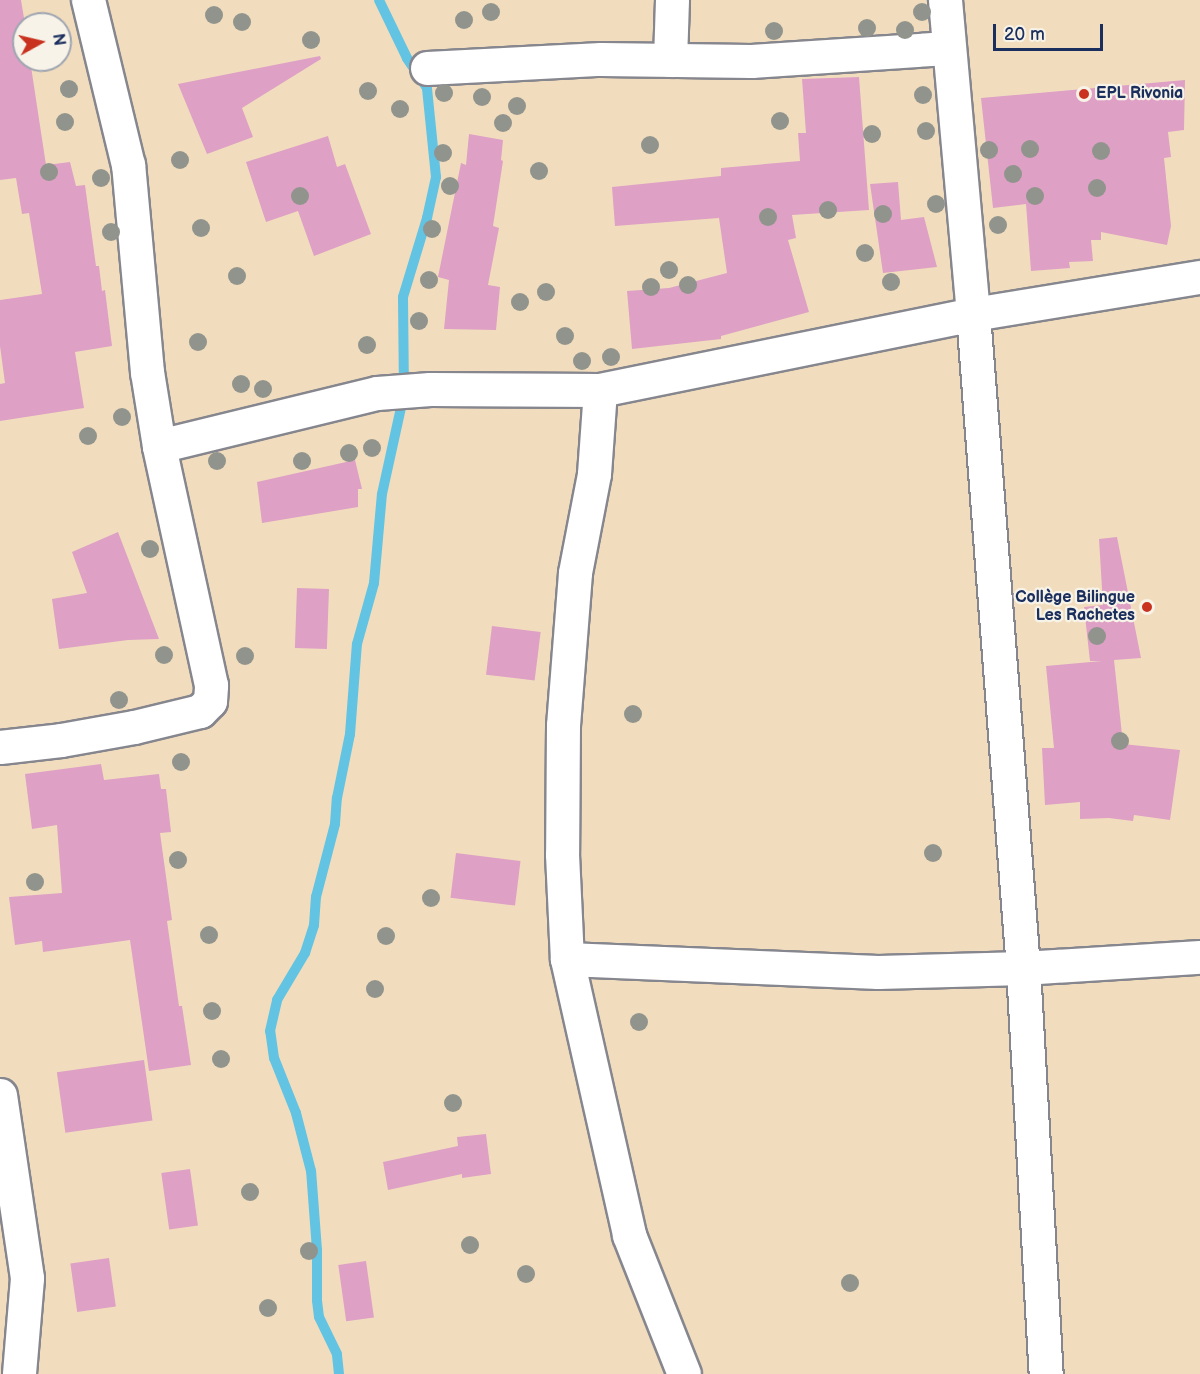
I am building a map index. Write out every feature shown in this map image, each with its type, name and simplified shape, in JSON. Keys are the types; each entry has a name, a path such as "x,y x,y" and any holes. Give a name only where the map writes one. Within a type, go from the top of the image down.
{"street":[{"path":"0,747 61,740 134,727 200,711 210,701 211,685 159,446 147,372 128,165 88,0"},
{"path":"670,60 672,0"},
{"path":"945,0 973,314 1023,968 1046,1374"},
{"path":"427,68 601,59 751,61 948,48"},
{"path":"159,446 376,393 430,389 600,390 973,314 1200,277"},
{"path":"600,390 594,474 575,573 563,725 562,854 567,959 629,1235 684,1374"},
{"path":"567,959 878,972 1023,968 1200,957"},
{"path":"0,1095 27,1278 19,1374"}],"building":[{"path":"0,0 21,0 23,12 12,12 12,72 32,72 46,165 70,162 76,186 85,185 96,266 99,266 102,291 105,290 112,346 75,352 84,408 0,421 0,384 5,383 0,346 0,300 42,294 29,213 22,214 16,178 0,180"},
{"path":"320,56 321,59 242,108 253,137 207,154 178,84"},
{"path":"859,77 869,210 792,215 796,238 788,240 809,312 721,336 721,339 632,349 627,291 669,288 727,273 719,218 615,226 612,187 721,176 721,168 800,161 798,133 806,133 802,79"},
{"path":"1185,80 1184,130 1168,132 1171,157 1164,158 1171,226 1167,245 1101,232 1101,240 1091,240 1093,261 1069,262 1070,268 1031,271 1026,204 993,208 981,98"},
{"path":"469,134 503,140 501,160 503,161 493,226 499,228 488,285 500,287 496,330 444,329 449,280 438,277 461,163 466,165"},
{"path":"328,136 337,167 345,164 371,234 314,256 298,211 266,222 246,162"},
{"path":"898,182 901,220 924,217 937,267 883,273 870,184"},
{"path":"355,460 362,489 358,489 358,507 262,523 257,482"},
{"path":"118,532 159,639 128,640 59,649 52,599 87,593 72,552"},
{"path":"1117,537 1141,658 1114,660 1123,744 1180,750 1170,820 1134,815 1133,821 1109,818 1080,819 1080,802 1045,805 1042,748 1054,748 1046,666 1102,661 1090,661 1084,607 1103,605 1099,539"},
{"path":"297,588 329,589 327,649 295,648"},
{"path":"492,626 541,632 535,681 486,675"},
{"path":"101,764 104,780 159,774 161,789 166,789 171,832 160,833 172,920 167,921 179,1006 182,1006 191,1065 149,1071 130,940 43,952 42,941 15,945 9,897 62,893 57,825 32,829 25,774"},
{"path":"456,853 521,861 515,906 451,898"},
{"path":"144,1060 152,1120 65,1133 57,1072"},
{"path":"486,1134 491,1174 462,1178 462,1174 388,1190 383,1162 458,1146 457,1137"},
{"path":"190,1169 198,1225 169,1229 161,1173"},
{"path":"109,1258 116,1307 77,1312 70,1263"},
{"path":"366,1261 374,1317 346,1321 338,1265"}],"waterway":[{"path":"339,1374 337,1354 319,1317 311,1171 296,1113 274,1058 270,1031 277,1000 305,953 314,925 316,897 335,824 337,798 350,734 357,644 374,583 382,494 404,394 403,297 427,218 436,177 427,88 407,58 379,0"}],"place":[{"name":"EPL Rivonia","path":"1084,94"},
{"name":"Collège Bilingue Les Rachetes","path":"1147,607"}]}
